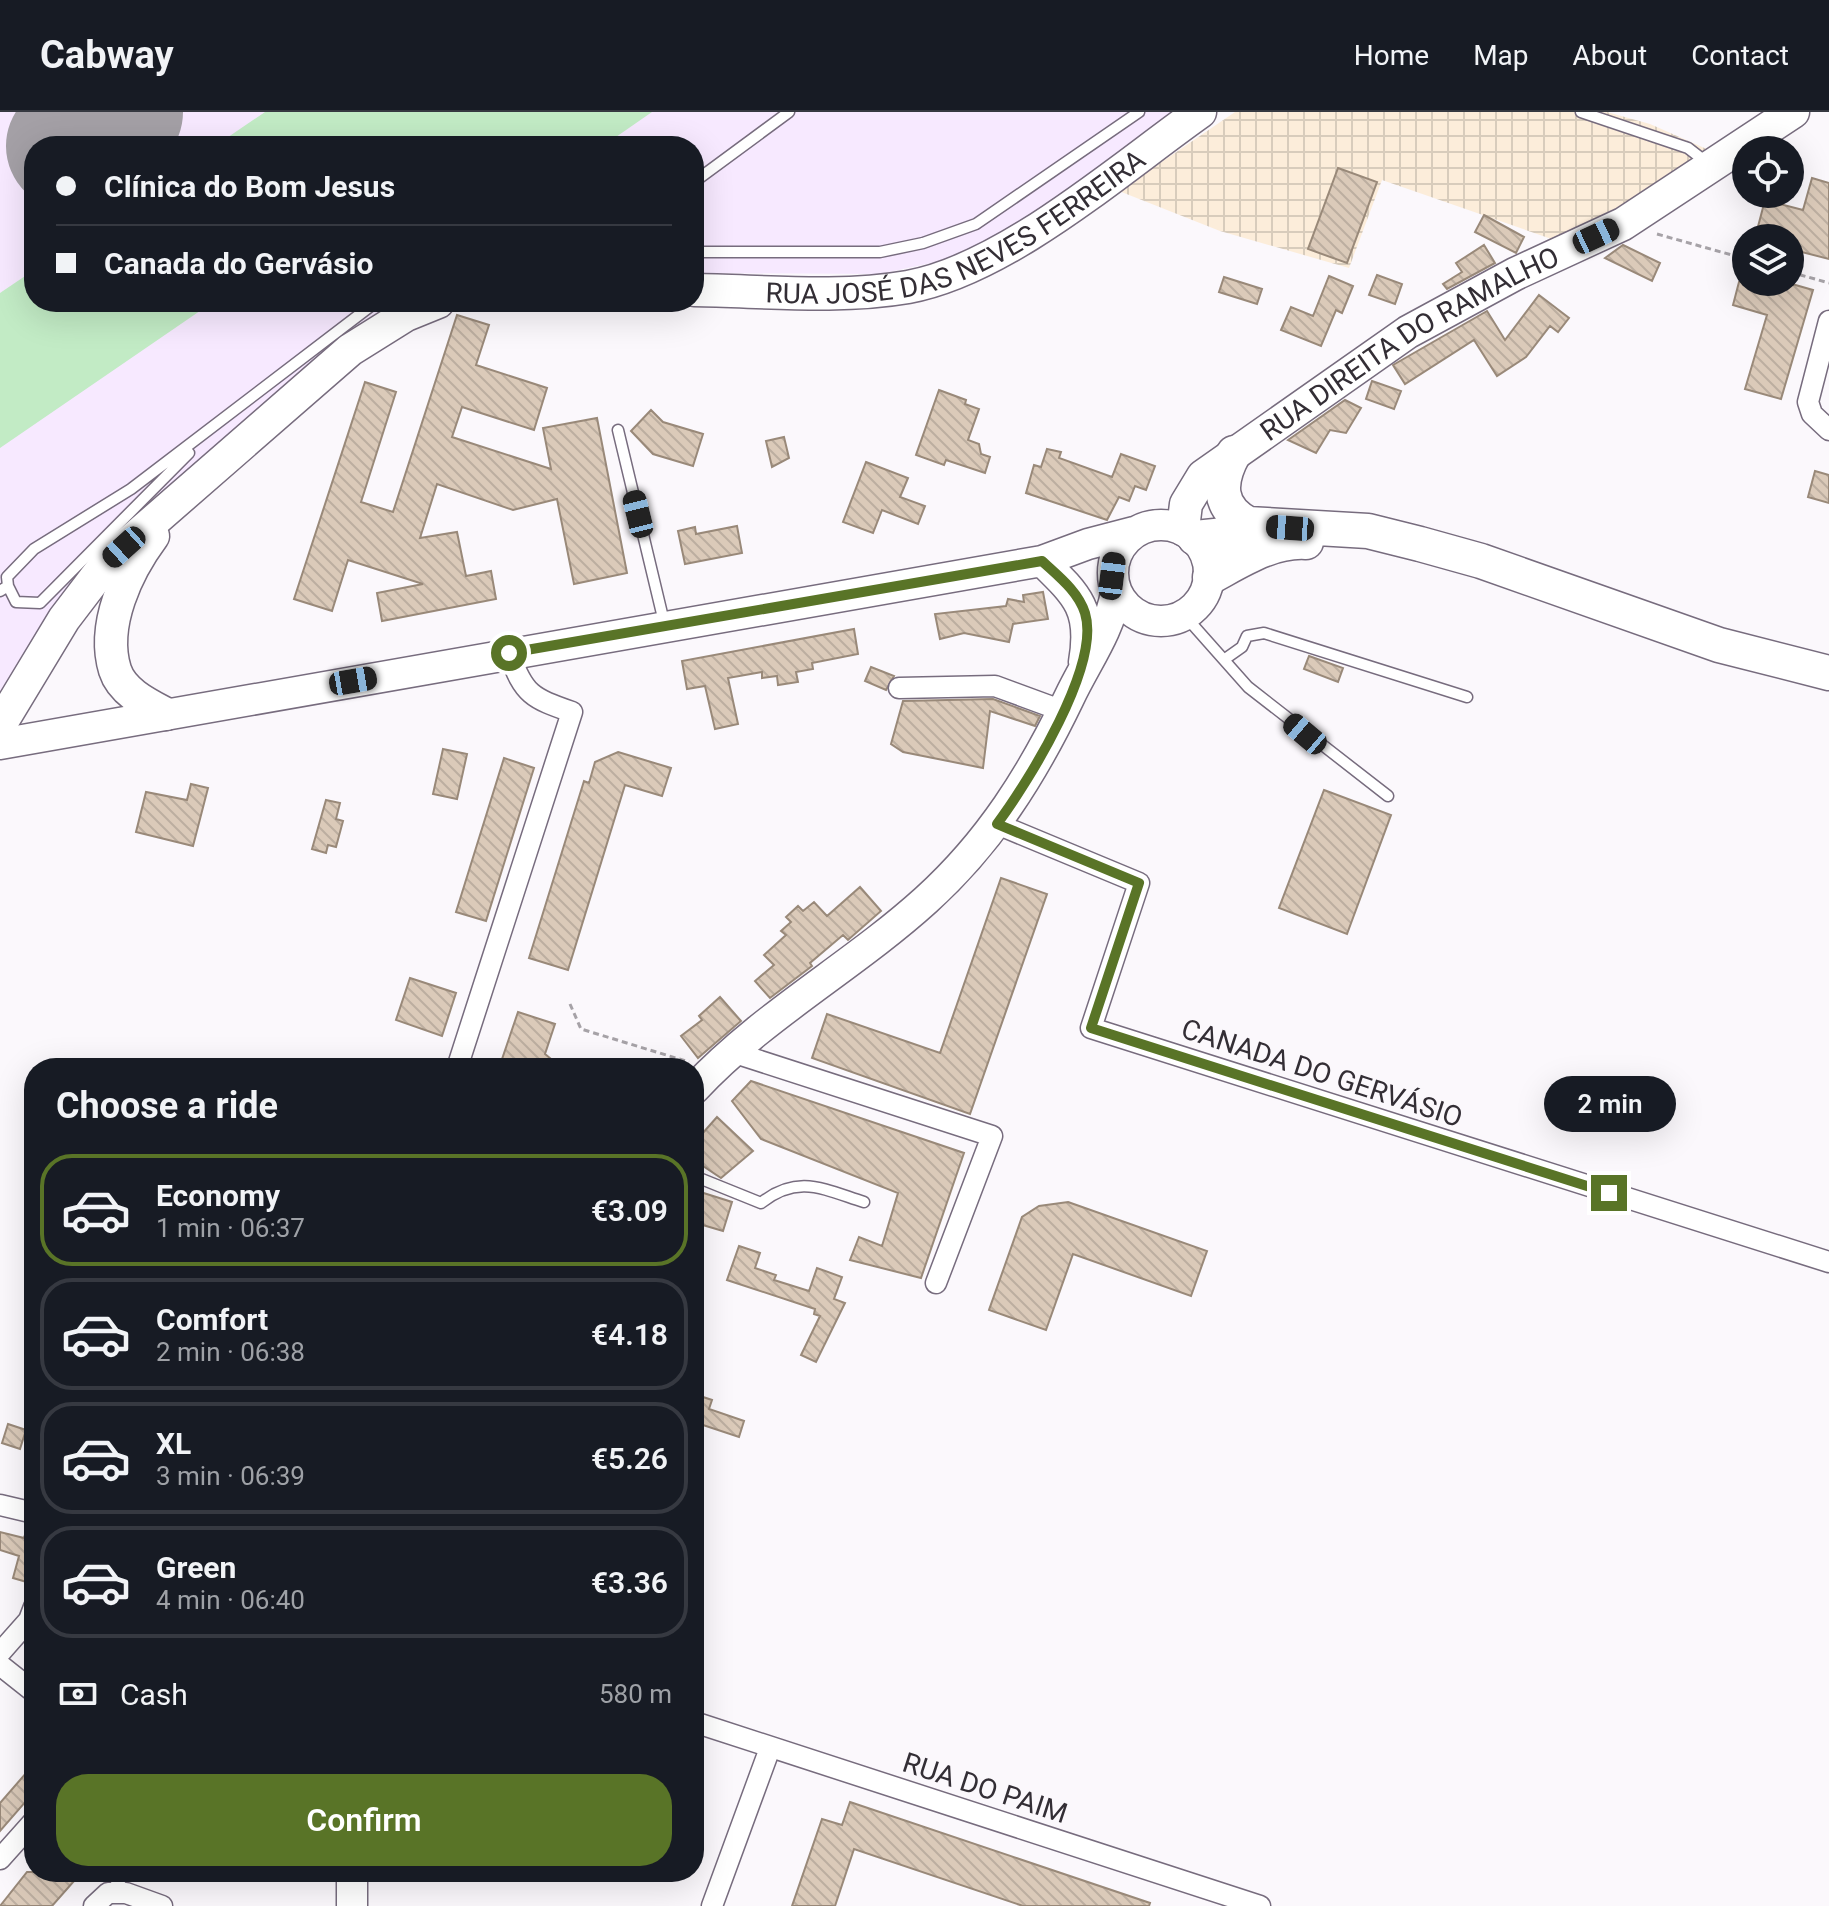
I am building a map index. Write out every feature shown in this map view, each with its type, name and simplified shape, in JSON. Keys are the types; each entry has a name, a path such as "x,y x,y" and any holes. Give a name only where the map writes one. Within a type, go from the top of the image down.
{"highway":[{"path":"1234,453 1222,479 1223,497 1228,509 1248,524 1368,531 1420,544 1481,561 1719,645 1829,673"},
{"path":"1189,534 1290,528"},
{"path":"1210,577 1262,550 1293,541 1362,545 1463,575 1706,661 1775,681 1829,691"}],"main road":[{"name":"RUA JOSÉ DAS NEVES FERREIRA","path":"704,290 857,293 910,287 966,270 1021,240 1200,112"},
{"name":"RUA DIREITA DO RAMALHO","path":"1189,534 1186,504 1194,487 1234,453 1408,332 1515,274 1623,224 1793,112"},
{"path":"0,725 85,588 109,560 178,504 350,350 413,312"},
{"path":"166,714 143,702 116,672 113,632 119,602 131,571 178,504"},
{"path":"0,744 1042,561 1150,526 1167,524 1189,534 1204,549 1210,577 1206,592 1185,616 1169,621 1151,621 1130,611 1114,584 1042,561"},
{"path":"712,1070 924,901 997,824 1031,773 1109,623 1114,559 1134,532"},
{"path":"1042,561 1073,591 1084,610 1089,661"},
{"path":"1089,661 1151,621"},
{"path":"352,1882 352,1906"}],"street":[{"path":"1829,321 1808,402 1812,414 1829,430"},
{"path":"461,1058 488,982 572,712 534,699 524,689 509,653"},
{"path":"899,688 995,686 1063,711"},
{"name":"CANADA DO GERVÁSIO","path":"997,824 1139,883 1091,1028 1829,1262"},
{"path":"712,1070 992,1136 936,1283"},
{"path":"0,1505 24,1511"},
{"path":"0,1653 24,1626"},
{"path":"0,1665 24,1684"},
{"name":"RUA DO PAIM","path":"704,1725 1213,1899 1260,1906"},
{"path":"712,1906 770,1748"},
{"path":"0,1859 24,1832"},
{"path":"101,1899 126,1893 162,1906"}],"lane":[{"path":"704,175 789,112"},
{"path":"704,252 880,252 923,243 976,224 1139,112"},
{"path":"1581,112 1688,148 1711,167"},
{"path":"213,429 40,603 16,602 4,589 7,577 34,549 131,489 361,312"},
{"path":"618,430 665,626"},
{"path":"1185,616 1248,687 1388,796"},
{"path":"1225,659 1242,647 1247,636 1264,633 1467,697"},
{"path":"704,1180 761,1203 778,1189 800,1185 864,1202"},
{"path":"101,1899 118,1882"}],"path":[{"path":"1623,224 1732,255"},
{"path":"1804,276 1829,283"},
{"path":"570,1004 581,1029 680,1058"}],"shaded area":[{"path":"0,112 1178,112 1003,236 945,260 880,274 704,273 704,136 24,136 24,312 389,312 135,526 0,716"},
{"path":"1235,112 1607,112 1650,124 1718,154 1563,243 1382,180 1349,268 1220,231 1119,191"}],"green space":[{"path":"265,112 652,112 617,136 230,136"},
{"path":"24,277 24,312 198,312 0,448 0,293"}],"building":[{"path":"1338,168 1377,182 1347,263 1308,249"},
{"path":"1812,178 1829,183 1829,259 1804,253 1804,224 1759,224 1763,208 1803,210"},
{"path":"1484,215 1524,237 1516,253 1475,232"},
{"path":"1484,245 1495,263 1447,289 1443,284 1462,272 1456,263"},
{"path":"1623,245 1660,263 1652,281 1605,258"},
{"path":"1377,275 1402,284 1395,304 1369,295"},
{"path":"1329,276 1353,286 1342,313 1336,310 1321,346 1281,330 1291,307 1313,316"},
{"path":"1224,277 1262,289 1257,304 1219,292"},
{"path":"1804,287 1813,290 1781,399 1745,389 1767,315 1733,305 1735,296 1804,296"},
{"path":"1539,295 1569,318 1558,332 1550,326 1526,357 1497,376 1474,340 1405,384 1393,365 1487,311 1505,340"},
{"path":"457,315 489,325 476,365 547,388 534,430 462,407 452,437 551,469 543,428 597,418 627,573 574,584 557,499 513,510 437,484 420,538 457,532 466,576 491,571 496,599 382,621 377,593 423,584 348,560 332,611 294,599 365,382 396,392 361,502 393,512"},
{"path":"1372,381 1401,391 1394,409 1366,399"},
{"path":"939,390 966,400 965,404 979,409 968,440 979,444 981,454 990,457 985,473 946,460 944,465 916,455"},
{"path":"1345,400 1361,408 1346,433 1330,430 1316,453 1288,440"},
{"path":"651,410 663,422 703,434 693,466 653,454 631,431"},
{"path":"784,437 789,458 772,467 766,441"},
{"path":"1047,449 1061,452 1059,458 1112,477 1121,454 1155,466 1146,490 1135,486 1129,501 1119,497 1107,520 1026,493 1034,465 1041,467"},
{"path":"866,462 908,478 900,497 925,506 918,524 882,510 873,533 843,522"},
{"path":"1815,471 1829,475 1829,503 1808,497"},
{"path":"737,526 742,553 685,564 678,531 695,527 696,534"},
{"path":"1043,592 1048,619 1013,624 1009,642 964,633 940,639 935,614 1006,606 1008,599 1024,602 1023,595"},
{"path":"854,629 858,654 812,663 813,669 796,672 798,682 778,685 777,676 762,678 762,672 728,678 738,724 715,729 705,686 687,689 682,661"},
{"path":"1309,656 1343,668 1338,682 1304,669"},
{"path":"871,667 894,676 886,690 865,681"},
{"path":"993,699 1040,716 1035,726 990,711 983,768 903,752 891,744 903,701"},
{"path":"443,749 467,754 457,799 433,794"},
{"path":"618,752 671,768 662,796 625,785 568,970 529,958 584,781 589,783 595,762"},
{"path":"504,758 534,768 486,921 456,912"},
{"path":"191,784 208,788 193,846 136,832 146,792 187,800"},
{"path":"1324,790 1391,815 1347,934 1279,908"},
{"path":"326,800 340,803 336,819 343,821 336,847 328,845 326,853 312,849"},
{"path":"1001,878 1047,894 970,1114 812,1058 827,1014 940,1053"},
{"path":"860,887 881,911 848,940 843,935 810,963 812,966 770,998 755,981 774,965 764,955 786,935 781,931 791,922 786,917 798,906 803,911 814,902 827,916"},
{"path":"410,978 456,993 442,1036 396,1020"},
{"path":"720,997 741,1021 698,1058 681,1036 702,1020 699,1016"},
{"path":"518,1012 555,1024 545,1054 550,1058 502,1058"},
{"path":"751,1081 964,1153 921,1278 850,1260 859,1237 882,1246 898,1193 761,1139 732,1101"},
{"path":"717,1117 753,1151 721,1178 704,1167 704,1132"},
{"path":"704,1193 732,1202 723,1231 704,1225"},
{"path":"1068,1202 1207,1251 1191,1296 1073,1254 1046,1330 989,1310 1022,1217 1039,1206"},
{"path":"739,1246 760,1253 755,1268 776,1275 774,1280 809,1291 817,1268 842,1277 834,1299 845,1303 816,1362 801,1355 820,1316 814,1314 815,1309 727,1280"},
{"path":"704,1397 712,1400 709,1409 744,1421 739,1437 704,1425"},
{"path":"8,1424 24,1429 20,1449 2,1443"},
{"path":"0,1532 24,1538 24,1581 13,1578 19,1556 0,1550"},
{"path":"24,1775 24,1803 0,1831 0,1803"},
{"path":"850,1802 1150,1903 1149,1906 1023,1906 854,1849 835,1906 792,1906 822,1819 842,1825"},
{"path":"24,1876 24,1882 73,1882 52,1906 0,1906"}],"runway":[{"path":"84,136 119,112"}],"route":[{"path":"509,653 1042,561 1073,591 1084,610 1088,638 1082,671 1063,711 1031,773 997,824 1139,883 1091,1028 1609,1193"}]}
